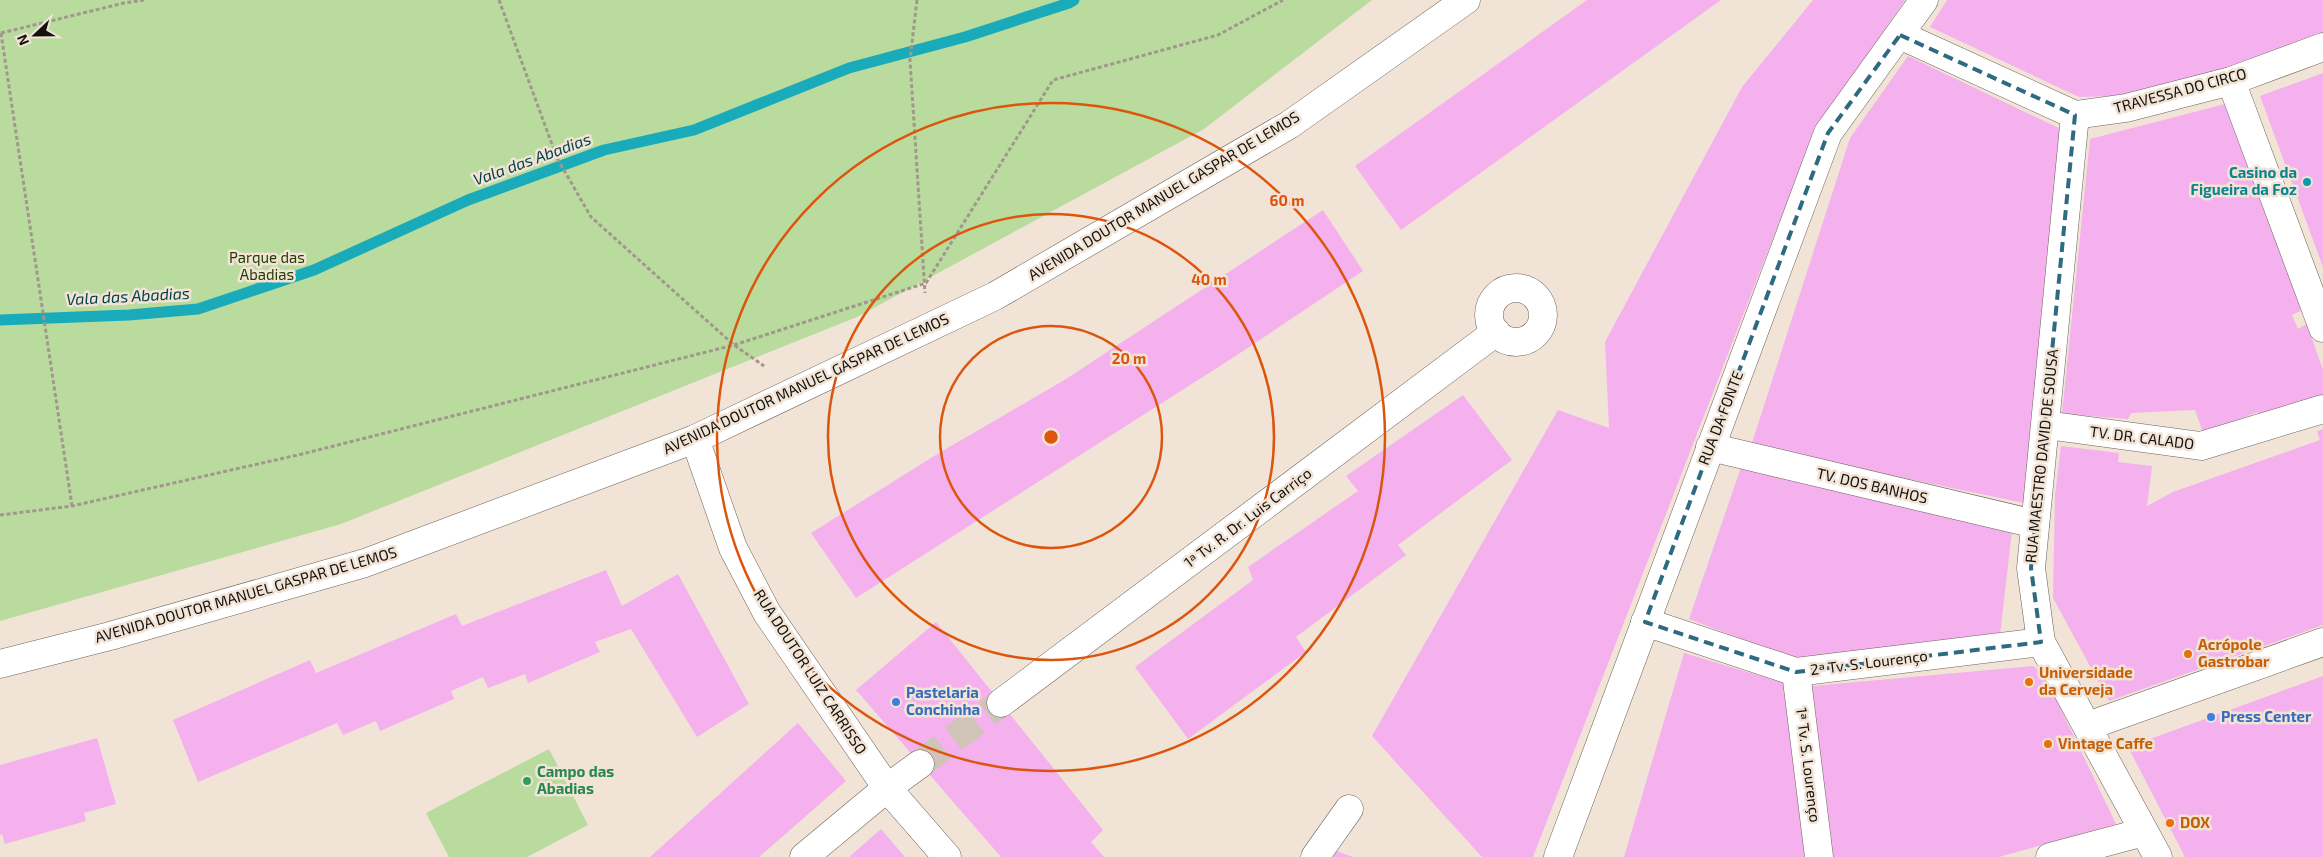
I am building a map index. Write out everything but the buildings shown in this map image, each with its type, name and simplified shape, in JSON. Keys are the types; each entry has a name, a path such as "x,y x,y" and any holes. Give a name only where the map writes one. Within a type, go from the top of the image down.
{"street":[{"name":"AVENIDA DOUTOR MANUEL GASPAR DE LEMOS","path":"0,664 110,636 365,563 695,439 995,296 1288,125 1466,0"},
{"name":"RUA DA FONTE","path":"1558,857 1828,133 1924,0"},
{"path":"1900,35 2075,115"},
{"name":"TRAVESSA DO CIRCO","path":"2075,115 2126,108 2231,80 2323,47"},
{"path":"2231,80 2323,328"},
{"name":"RUA MAESTRO DAVID DE SOUSA","path":"2075,115 2046,425 2030,568 2041,642 2158,857"},
{"name":"1ª Tv. R. Dr. Luis Carriço","path":"1001,703 1496,332"},
{"name":"TV. DR. CALADO","path":"2046,425 2201,446 2323,409"},
{"name":"RUA DOUTOR LUIZ CARRISSO","path":"695,439 734,548 768,613 888,788 947,857"},
{"name":"TV. DOS BANHOS","path":"1710,447 2035,524"},
{"name":"2ª Tv. S. Lourenço","path":"1645,622 1796,672 2041,642"},
{"path":"2088,726 2323,642"},
{"name":"1ª Tv. S. Lourenço","path":"1796,672 1819,857"},
{"path":"804,857 920,764"},
{"path":"1315,857 1349,809"},
{"path":"2050,857 2144,832"}],"path":[{"path":"72,506 0,33 124,2 144,0"},
{"path":"500,0 557,158 591,217 734,345 764,366"},
{"path":"917,0 910,60 926,282"},
{"path":"0,515 72,506 302,454 734,345 926,282 1053,80 1218,35 1283,0"}],"highlighted area":[{"path":"1900,35 2075,115 2031,568 2041,642 1796,672 1645,622 1828,133"}],"green space":[{"name":"Parque das Abadias","path":"0,0 1372,0 1204,129 857,317 341,524 0,621"},
{"name":"Campo das Abadias","path":"549,749 588,825 527,857 449,857 426,813"}],"waterway":[{"name":"Vala das Abadias","path":"0,320 129,315 198,309 314,270 468,200 604,150 694,130 849,68 965,37 1074,0"}],"tunnel":[{"path":"920,764 1001,703"}],"place":[{"name":"Casino da Figueira da Foz","path":"2307,182"},
{"name":"Acrópole Gastrobar","path":"2188,654"},
{"name":"Universidade da Cerveja","path":"2029,682"},
{"name":"Pastelaria Conchinha","path":"896,702"},
{"name":"Press Center","path":"2211,717"},
{"name":"Vintage Caffe","path":"2048,744"},
{"name":"Campo das Abadias","path":"527,781"},
{"name":"DOX","path":"2170,823"}]}
